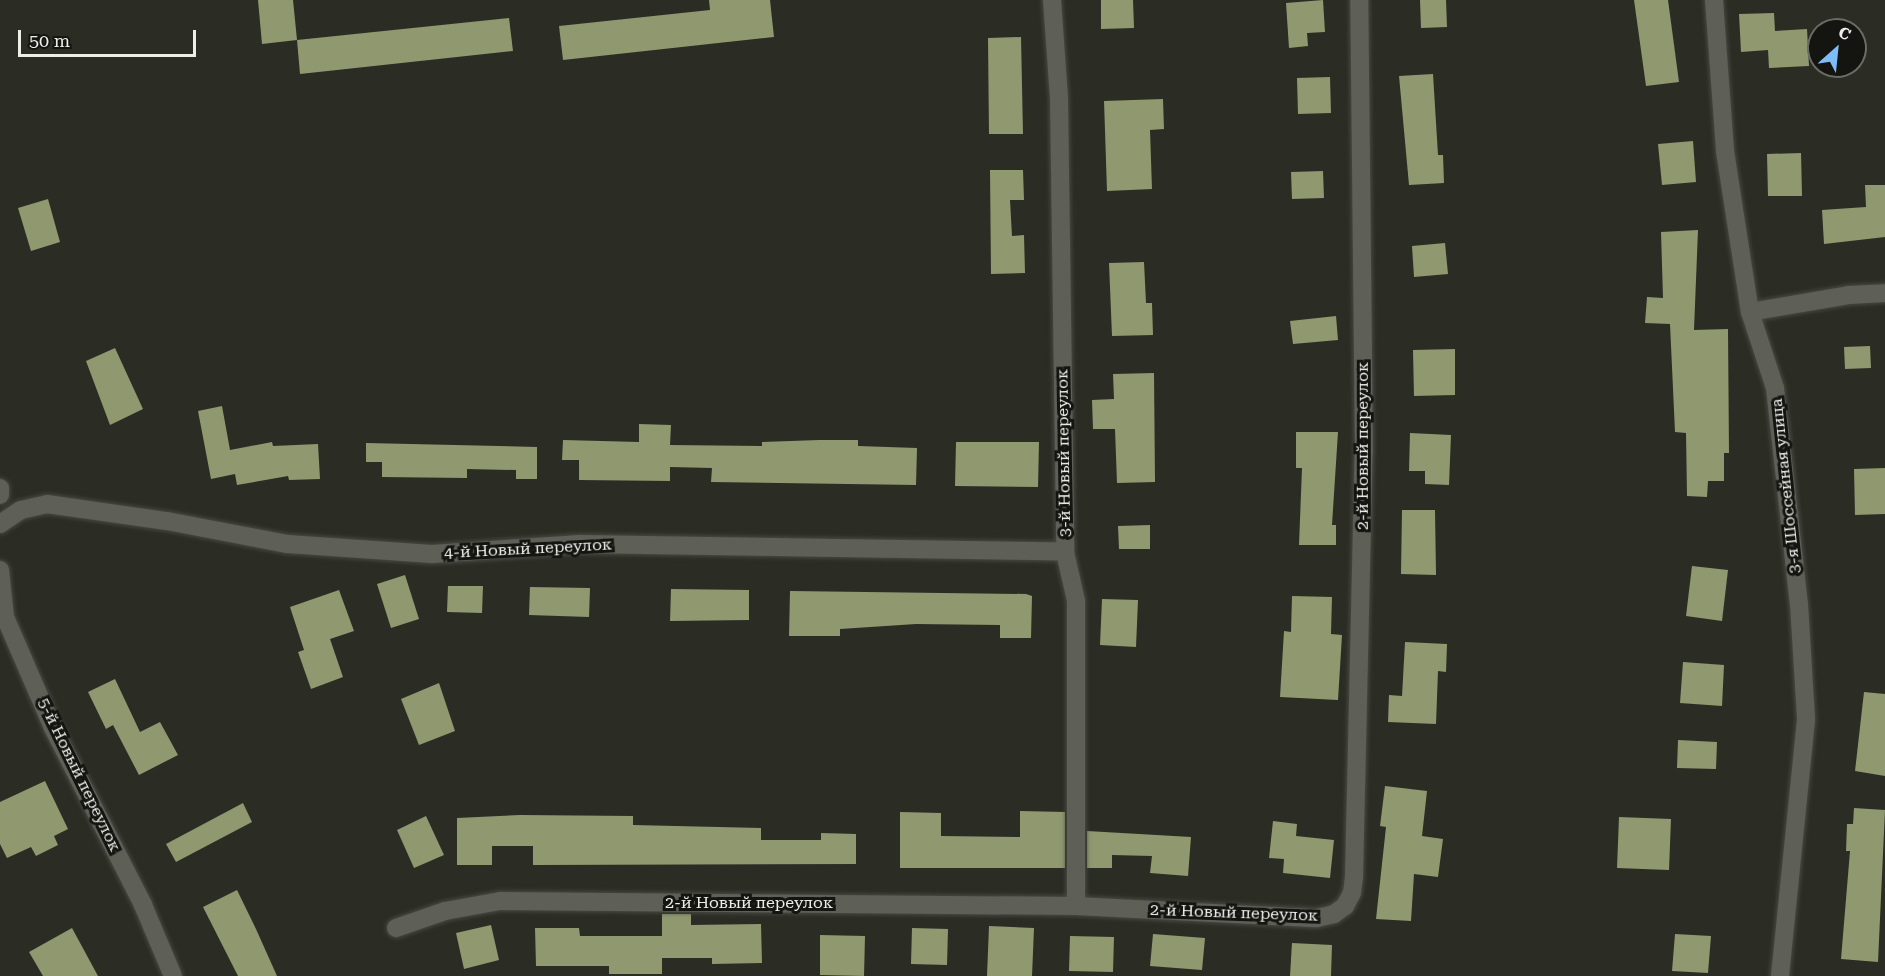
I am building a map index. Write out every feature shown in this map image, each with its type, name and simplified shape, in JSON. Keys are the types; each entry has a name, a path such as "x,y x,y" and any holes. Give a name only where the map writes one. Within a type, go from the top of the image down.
{"street":[{"name":"3-й Новый переулок","path":"1052,0 1059,98 1065,552 1076,601 1076,906"},
{"name":"2-й Новый переулок","path":"396,928 445,911 500,901 1076,906 1317,918 1334,915 1352,893 1364,452 1359,0"},
{"name":"3-я Шоссейная улица","path":"1714,0 1725,151 1750,312 1775,388 1799,604 1806,720 1780,976"},
{"path":"1750,312 1849,295 1885,293"},
{"path":"0,488 0,495"},
{"name":"4-й Новый переулок","path":"0,524 21,510 47,504 167,521 288,544 432,554 580,544 1065,552"},
{"name":"5-й Новый переулок","path":"0,570 4,617 53,728 143,904 173,976"}],"building":[{"path":"258,0 293,0 297,40 262,44"},
{"path":"709,0 770,0 774,37 563,60 559,26 710,10"},
{"path":"1101,0 1133,0 1134,28 1101,29"},
{"path":"1323,0 1325,32 1307,33 1308,46 1289,48 1286,3"},
{"path":"1420,0 1446,0 1447,27 1421,28"},
{"path":"1634,0 1668,0 1679,82 1646,86"},
{"path":"1774,13 1775,31 1807,29 1807,66 1769,68 1768,50 1741,52 1739,14"},
{"path":"509,18 513,51 300,74 297,40"},
{"path":"1021,37 1023,134 989,134 988,38"},
{"path":"1433,74 1438,155 1443,155 1444,183 1409,185 1399,76"},
{"path":"1330,77 1331,113 1298,114 1297,78"},
{"path":"1163,99 1164,129 1150,130 1152,189 1107,191 1104,101"},
{"path":"1693,141 1696,182 1662,185 1658,144"},
{"path":"1801,153 1802,196 1768,196 1767,154"},
{"path":"990,170 1023,170 1024,200 1010,200 1012,236 1024,235 1025,273 991,274"},
{"path":"1323,171 1324,198 1292,199 1291,172"},
{"path":"1865,185 1885,185 1885,237 1824,244 1822,210 1866,207"},
{"path":"48,199 60,242 31,251 18,208"},
{"path":"1698,230 1694,330 1728,329 1729,453 1724,453 1724,481 1708,481 1707,497 1687,496 1686,433 1675,432 1670,324 1645,323 1647,297 1663,298 1661,232"},
{"path":"1445,243 1448,274 1414,277 1412,246"},
{"path":"1144,262 1146,303 1152,303 1153,335 1112,336 1109,263"},
{"path":"1336,316 1338,340 1293,344 1290,321"},
{"path":"1870,346 1871,368 1845,369 1844,347"},
{"path":"115,348 143,409 110,425 86,361"},
{"path":"1455,349 1455,395 1414,396 1413,350"},
{"path":"1154,373 1155,482 1117,483 1115,429 1093,429 1092,400 1114,399 1113,374"},
{"path":"222,406 230,450 272,442 273,446 318,444 320,479 289,480 288,476 237,485 235,474 211,479 198,411"},
{"path":"639,424 671,425 670,445 762,446 762,442 858,440 858,446 917,448 916,485 711,482 712,468 670,467 670,481 579,480 579,460 562,460 563,440 639,442"},
{"path":"1296,432 1338,432 1332,525 1336,525 1336,545 1299,545 1302,468 1296,468"},
{"path":"1410,433 1451,435 1449,485 1425,484 1425,471 1409,471"},
{"path":"956,442 1039,442 1038,487 955,486"},
{"path":"366,443 537,447 537,479 516,479 516,470 467,469 467,478 382,477 382,462 366,462"},
{"path":"1885,468 1885,514 1855,515 1854,469"},
{"path":"1402,510 1435,510 1436,575 1401,574"},
{"path":"1150,525 1150,549 1119,549 1118,526"},
{"path":"1692,566 1728,570 1722,621 1686,616"},
{"path":"405,575 419,619 391,628 377,584"},
{"path":"448,586 483,586 482,613 447,612"},
{"path":"530,587 590,588 589,617 529,615"},
{"path":"671,589 749,590 749,620 670,621"},
{"path":"339,590 354,631 330,639 343,677 311,689 298,652 304,650 290,607"},
{"path":"790,591 1026,594 1032,596 1031,638 1000,638 1000,625 916,624 840,629 840,636 789,636"},
{"path":"1292,596 1332,597 1331,634 1342,635 1338,700 1280,697 1284,631 1291,632"},
{"path":"1102,599 1138,600 1136,647 1100,645"},
{"path":"1405,642 1447,644 1446,672 1438,671 1436,724 1388,722 1389,695 1402,696"},
{"path":"1683,662 1724,665 1722,706 1680,703"},
{"path":"115,679 140,732 160,722 178,755 139,775 113,725 106,729 88,692"},
{"path":"439,683 455,731 419,745 401,699"},
{"path":"1864,692 1885,694 1885,776 1855,771"},
{"path":"1678,740 1717,742 1716,769 1677,768"},
{"path":"45,781 68,829 54,836 58,845 36,856 31,847 7,858 0,844 0,802"},
{"path":"1385,786 1427,791 1422,836 1443,839 1438,877 1414,874 1411,921 1376,919 1386,827 1380,826"},
{"path":"243,803 252,822 176,862 166,844"},
{"path":"1854,808 1885,810 1878,962 1841,959 1850,851 1846,851 1847,824 1853,824"},
{"path":"1020,811 1065,812 1065,868 900,868 900,812 941,813 941,836 1020,837"},
{"path":"520,815 633,816 633,825 761,828 761,840 821,840 821,833 856,834 856,864 533,865 533,846 492,846 492,865 457,865 457,818"},
{"path":"426,816 444,855 414,868 397,830"},
{"path":"1619,817 1671,819 1669,870 1617,868"},
{"path":"1273,821 1297,824 1296,836 1334,840 1330,878 1283,873 1284,859 1269,858"},
{"path":"1087,831 1191,837 1188,876 1150,873 1152,856 1112,855 1112,868 1087,868"},
{"path":"237,890 277,976 238,976 203,907"},
{"path":"662,914 691,914 691,925 761,924 762,963 712,964 712,958 662,958 662,974 609,974 609,966 536,966 535,928 579,928 580,936 662,936"},
{"path":"491,925 499,960 464,969 456,933"},
{"path":"989,926 1034,928 1032,976 987,976"},
{"path":"72,928 98,976 43,976 29,952"},
{"path":"912,928 948,929 947,965 911,964"},
{"path":"1153,934 1205,938 1202,970 1150,966"},
{"path":"1675,934 1711,936 1708,973 1672,971"},
{"path":"820,935 865,936 864,976 820,975"},
{"path":"1070,936 1114,937 1113,972 1069,971"},
{"path":"1292,943 1332,945 1331,976 1290,976"}]}
